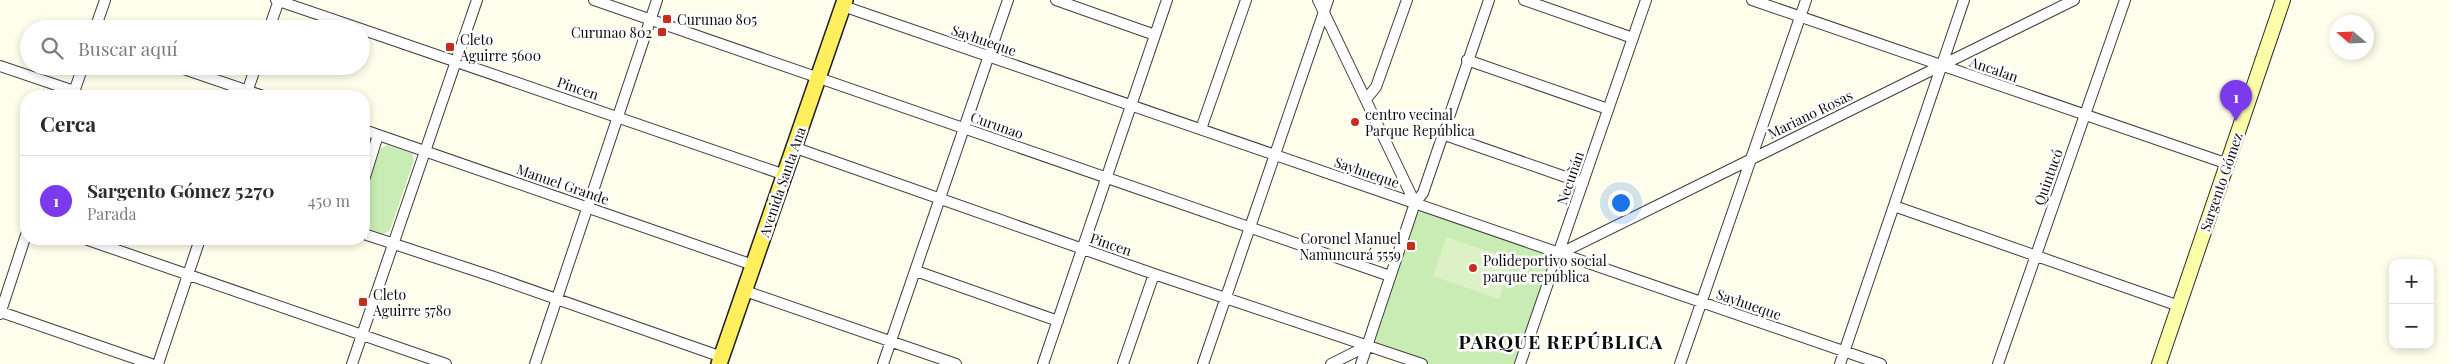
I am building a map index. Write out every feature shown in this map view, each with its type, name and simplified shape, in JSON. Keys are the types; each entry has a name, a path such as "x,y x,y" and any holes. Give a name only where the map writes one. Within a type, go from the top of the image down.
{"main road":[{"name":"Sargento Gómez","path":"2159,364 2284,0"},
{"name":"Avenida Santa Ana","path":"722,362 793,147 844,3"}],"street":[{"path":"98,20 105,0"},
{"path":"272,20 278,0"},
{"name":"Pincen","path":"278,0 335,20"},
{"path":"352,364 477,0"},
{"name":"Curunao","path":"594,0 1390,276"},
{"path":"534,364 657,0"},
{"path":"883,364 941,200 1008,0"},
{"path":"1056,0 1155,34"},
{"path":"1043,364 1168,0"},
{"path":"1202,129 1246,0"},
{"path":"1318,0 1415,203"},
{"path":"1203,364 1328,0"},
{"path":"1366,98 1376,87 1407,0"},
{"path":"1361,364 1415,203 1423,193 1489,0"},
{"path":"1524,0 1633,38"},
{"name":"Necuñán","path":"1520,364 1646,0"},
{"name":"Ancalan","path":"1752,0 2228,164"},
{"path":"1680,364 1806,0"},
{"path":"1840,364 1964,0"},
{"name":"Mariano Rosas","path":"1559,254 2074,0"},
{"name":"Quintucó","path":"1998,364 2125,0"},
{"name":"Sayhueque","path":"844,3 990,57 1881,364"},
{"name":"Pincen","path":"370,32 784,174"},
{"path":"1467,60 1608,109"},
{"path":"0,66 20,74"},
{"path":"24,75 63,90"},
{"path":"75,90 80,75"},
{"path":"198,75 237,90"},
{"path":"248,90 253,75"},
{"name":"Manuel Grande","path":"370,133 425,150 753,265"},
{"path":"1442,134 1583,182"},
{"path":"370,161 378,136"},
{"name":"Pincen","path":"793,147 1154,274 1422,364"},
{"path":"1894,206 2179,306"},
{"path":"370,236 492,276 722,362"},
{"path":"23,245 0,313 151,364"},
{"path":"102,245 446,364"},
{"path":"158,364 198,245"},
{"path":"916,271 1058,320"},
{"path":"1123,364 1154,274"},
{"path":"745,291 956,364"},
{"path":"1330,364 1367,346"}],"green space":[{"path":"387,145 412,153 414,160 390,230 384,234 370,229 370,178 380,149"},
{"path":"1415,203 1559,254 1520,364 1422,364 1367,346"},
{"name":"Polideportivo social parque república","path":"1446,237 1513,260 1499,299 1433,276"}],"place":[{"name":"Curunao 805","path":"667,19"},
{"name":"Curunao 802","path":"662,32"},
{"name":"Cleto Aguirre 5600","path":"450,47"},
{"name":"Sargento Gómez 5270","path":"2236,121"},
{"name":"centro vecinal Parque República","path":"1355,122"},
{"name":"Coronel Manuel Namuncurá 5559","path":"1411,246"},
{"name":"Polideportivo social parque república","path":"1473,268"},
{"name":"Cleto Aguirre 5780","path":"363,302"}],"district":[{"name":"PARQUE REPÚBLICA","path":"1561,341"}]}
